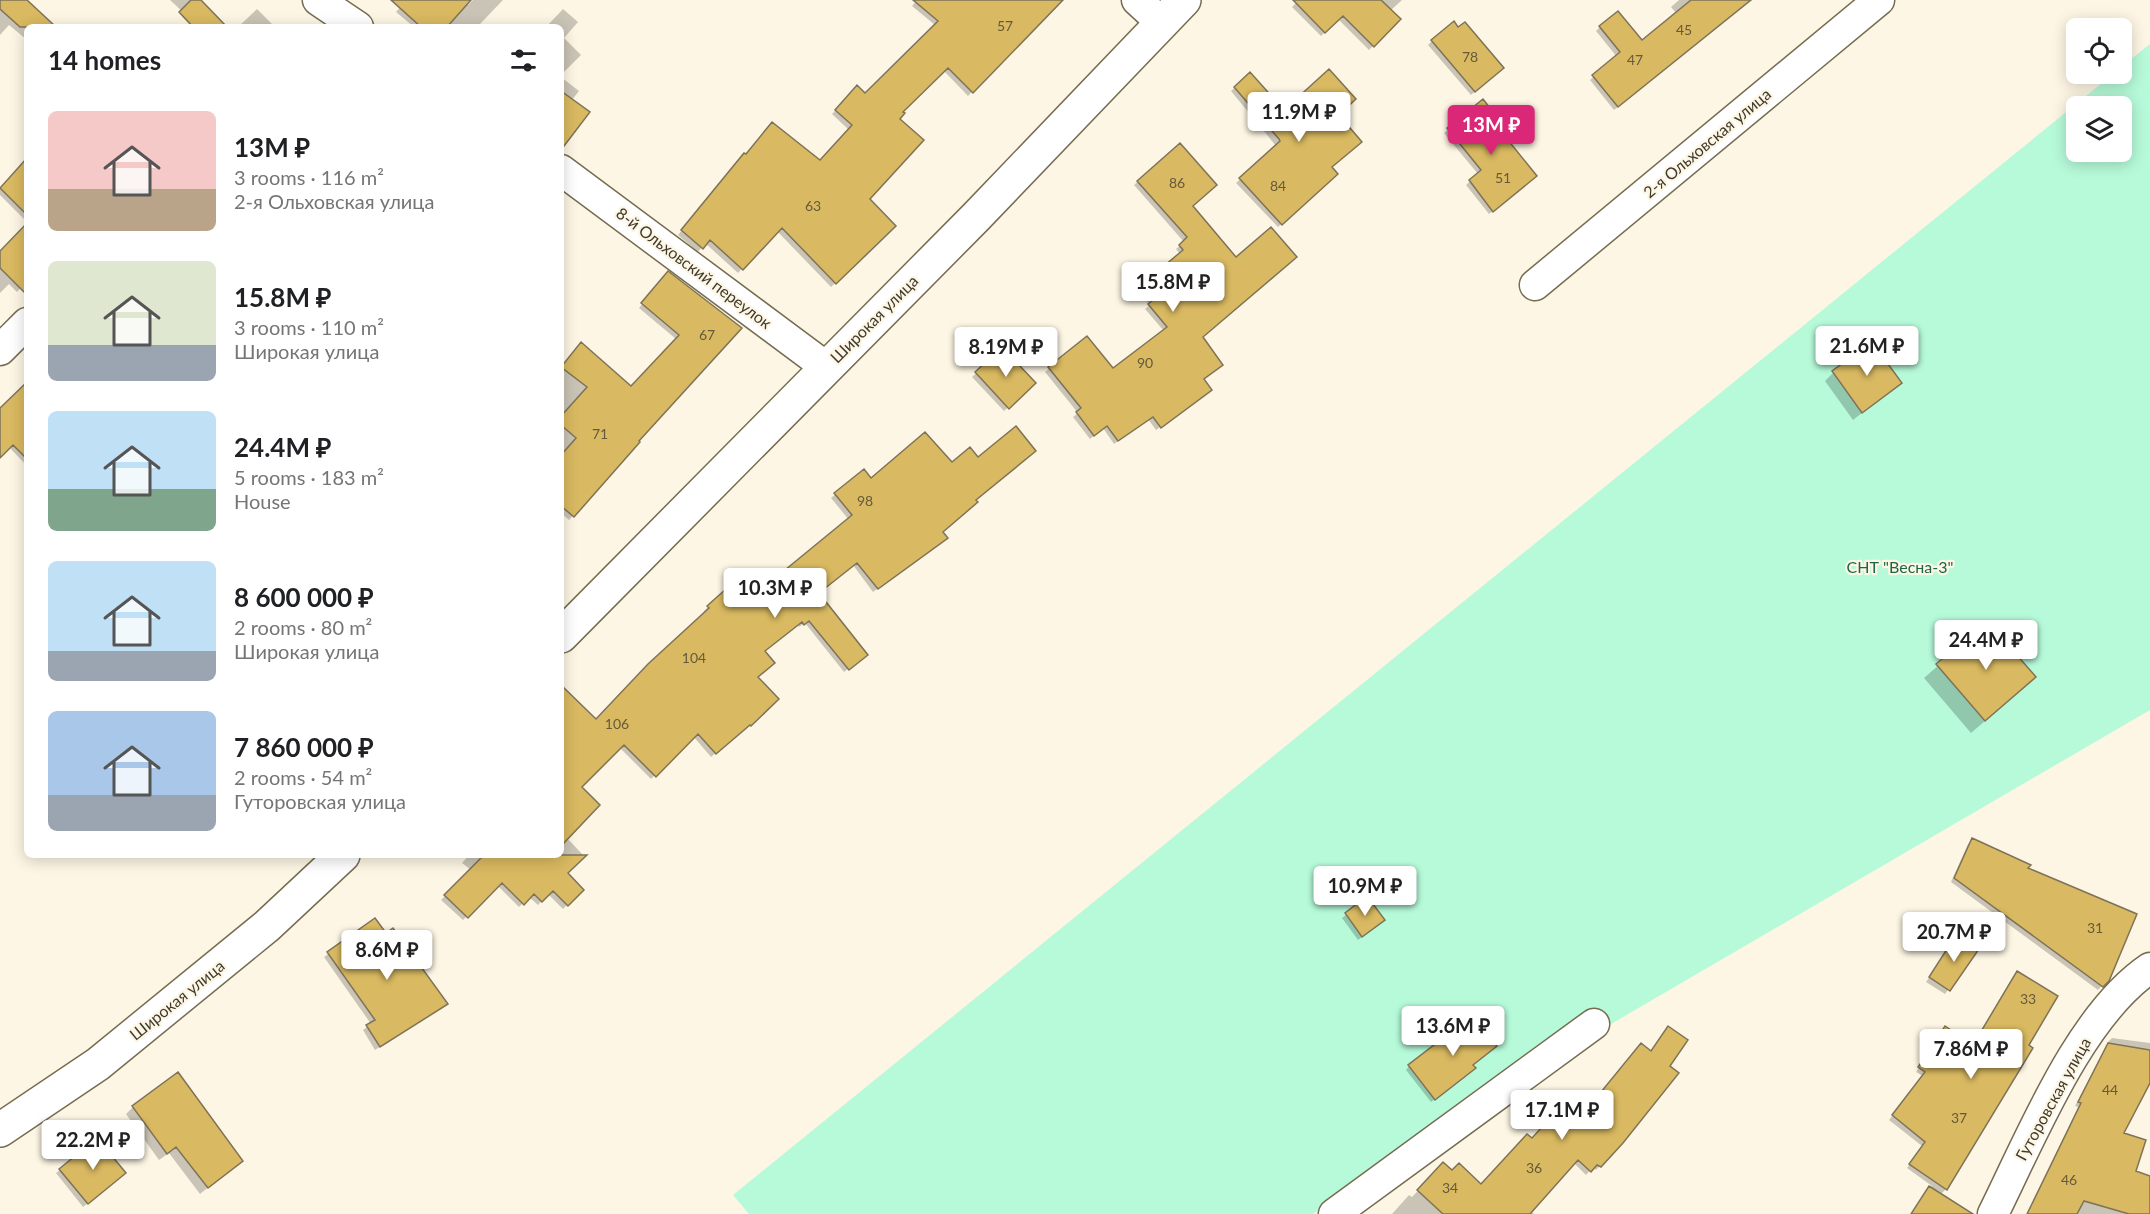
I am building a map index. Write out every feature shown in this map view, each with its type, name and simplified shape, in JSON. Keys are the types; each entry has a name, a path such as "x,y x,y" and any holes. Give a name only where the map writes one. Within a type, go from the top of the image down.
{"street":[{"path":"1137,0 1173,11"},
{"name":"2-я Ольховская улица","path":"1535,285 1879,0"},
{"name":"Широкая улица","path":"564,633 976,217 1173,11"},
{"name":"8-й Ольховский переулок","path":"564,172 826,367"},
{"path":"0,350 24,326"},
{"name":"Широкая улица","path":"0,1130 98,1065 267,926 340,858"},
{"name":"Гуторовская улица","path":"1994,1214 2050,1098 2076,1051 2105,1010 2150,968"},
{"path":"1334,1214 1594,1024"}],"green space":[{"name":"СНТ \"Весна-3\"","path":"2150,44 2150,710 1599,1031 1313,1214 749,1214 733,1195 2066,112 2066,162 2132,162 2132,96 2086,96 2101,84 2132,84 2132,58"}],"building":[{"path":"0,0 27,0 53,24 24,24 24,27 20,27 0,9"},
{"path":"191,0 201,0 224,24 190,24 179,12"},
{"path":"391,0 471,0 450,24 418,24"},
{"path":"913,0 1063,0 973,93 948,68 903,112 905,113 900,119 924,140 870,199 896,226 836,284 782,228 743,270 710,240 703,249 681,230 772,122 820,160 852,125 835,110 857,85 865,93 938,21"},
{"path":"1293,0 1381,0 1401,19 1374,47 1343,16 1325,33"},
{"path":"1691,0 1751,0 1618,107 1592,75 1620,52 1599,26 1618,11 1642,40"},
{"path":"1454,21 1458,27 1465,22 1504,68 1475,92 1431,40"},
{"path":"1329,69 1356,99 1339,115 1362,142 1332,167 1338,174 1282,225 1239,178 1280,141 1234,87 1250,72 1284,110"},
{"path":"564,93 590,112 564,146"},
{"path":"1483,99 1500,121 1495,124 1537,176 1493,212 1469,180 1481,170 1447,128"},
{"path":"1180,143 1217,185 1193,206 1236,257 1271,227 1297,257 1203,337 1223,365 1204,379 1212,390 1161,428 1153,417 1118,441 1107,426 1094,436 1076,412 1081,408 1048,367 1087,336 1113,368 1167,327 1148,304 1153,300 1140,286 1183,250 1179,245 1187,237 1137,181"},
{"path":"24,161 24,212 0,188"},
{"path":"24,226 24,292 0,268 0,251"},
{"path":"668,271 742,328 639,441 574,517 564,509 564,452 576,438 564,428 564,413 587,387 564,369 564,363 581,342 631,386 679,335 641,303"},
{"path":"1872,342 1902,383 1862,413 1832,371"},
{"path":"1002,347 1036,383 1009,409 975,372"},
{"path":"24,385 24,456 13,445 0,458 0,408"},
{"path":"1016,426 1036,451 976,500 978,502 943,532 948,538 878,589 857,563 819,593 868,655 849,670 809,621 804,625 802,622 765,651 775,663 758,677 779,699 751,726 716,754 698,734 656,777 624,745 582,787 600,805 564,843 564,688 596,719 648,664 747,570 763,588 852,515 834,493 864,469 871,478 925,432 952,462 970,447 978,457"},
{"path":"1987,621 2036,677 1985,721 1936,664"},
{"path":"1972,838 2031,865 2028,868 2137,914 2109,981 2103,987 1954,878"},
{"path":"564,855 587,855 568,873 584,890 568,906 553,891 542,902 534,894 524,905 502,883 468,918 444,895 481,858 564,858"},
{"path":"1367,896 1385,920 1362,937 1345,913"},
{"path":"375,918 386,933 393,928 448,1004 380,1047 366,1025 375,1020 327,952"},
{"path":"1956,935 1979,949 1950,991 1929,977"},
{"path":"2017,971 2058,996 2029,1045 2033,1048 1947,1190 1909,1164 1925,1142 1892,1115 1925,1072 1918,1067 1945,1026 1973,1045"},
{"path":"1473,1015 1497,1046 1473,1065 1476,1068 1435,1100 1408,1065"},
{"path":"1668,1026 1688,1040 1670,1066 1679,1073 1601,1167 1597,1165 1591,1172 1578,1160 1530,1214 1443,1214 1417,1190 1443,1162 1452,1170 1459,1163 1481,1184 1527,1134 1532,1138 1563,1104 1579,1119 1641,1043 1651,1051"},
{"path":"2108,1043 2150,1050 2150,1083 2124,1133 2146,1140 2136,1171 2150,1176 2150,1214 2129,1214 2084,1201 2077,1214 2027,1214 2081,1103 2078,1102"},
{"path":"178,1072 243,1161 208,1188 176,1147 167,1154 132,1106"},
{"path":"97,1138 126,1173 88,1204 59,1169"},
{"path":"1929,1186 1973,1214 1911,1214"}]}
